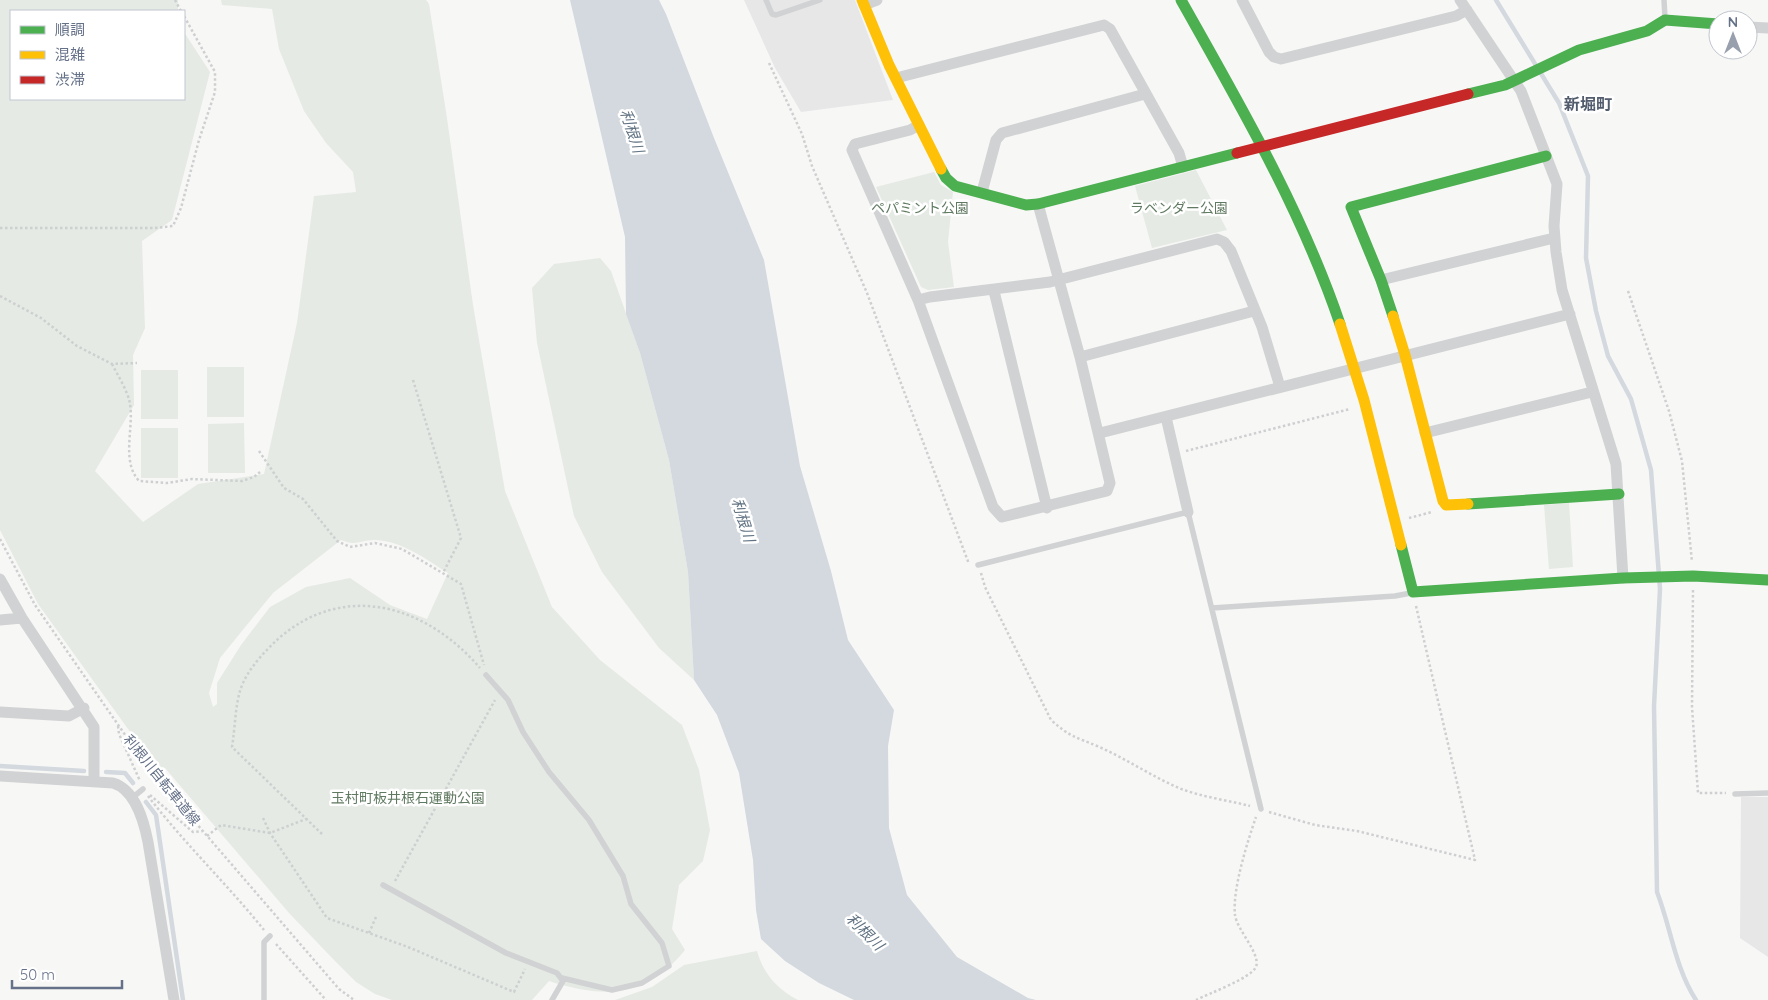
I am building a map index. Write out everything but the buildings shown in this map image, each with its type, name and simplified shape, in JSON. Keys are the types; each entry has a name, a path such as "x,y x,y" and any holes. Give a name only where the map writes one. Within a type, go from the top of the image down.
{"street":[{"path":"877,0 862,2 896,78 946,178 955,186 1026,204 1038,204 1263,148 1516,81 1593,45 1647,31 1665,20 1708,23"},
{"path":"1180,0 1263,148 1301,225 1323,277 1355,368 1413,592 1640,577 1690,576 1768,580"},
{"path":"1242,0 1268,52 1274,57 1281,58 1456,16 1467,10"},
{"path":"1460,0 1516,81 1557,184 1554,238 1562,290 1592,392 1614,454 1619,494 1623,578"},
{"path":"896,78 1104,25 1110,29 1184,167"},
{"path":"982,192 996,140 1002,133 1146,94"},
{"path":"919,125 910,130 855,144 852,150 918,300 996,513 1005,518 1108,491 1110,483 1100,433 1038,204"},
{"path":"1546,156 1351,207 1381,280 1405,355 1440,496 1446,504 1619,494"},
{"path":"1381,280 1554,238"},
{"path":"918,300 930,297 994,291 1060,280 1217,240 1224,242 1231,252 1262,327 1280,387"},
{"path":"994,291 1047,508"},
{"path":"1080,357 1254,311"},
{"path":"1100,433 1166,418 1280,387 1570,314"},
{"path":"1425,433 1592,392"},
{"path":"1166,418 1188,512"},
{"path":"0,579 22,618 84,708 94,726 94,781"},
{"path":"0,620 22,618"},
{"path":"0,712 69,716 84,708"},
{"path":"0,776 119,784 132,798 143,820 148,842 174,1000"}],"lane":[{"path":"766,0 772,14 776,15 820,0"},
{"path":"1664,0 1665,20"},
{"path":"978,565 1188,512 1261,809"},
{"path":"1212,608 1395,596 1413,592"},
{"path":"383,885 506,953 557,973 562,978 612,990 642,982 669,966 662,943 631,904 622,876 588,820 549,772 523,732 508,700 486,675"},
{"path":"132,798 143,789"},
{"path":"1735,794 1768,793"},
{"path":"264,1000 264,942 270,936"},
{"path":"552,1000 563,981 562,978"}],"path":[{"path":"0,228 155,228 173,226 181,208 198,140 215,92 215,72 185,18"},
{"path":"769,63 802,134 815,175 868,293 968,564 978,565 985,587 1051,720 1063,731 1077,740 1097,746 1180,788 1315,825 1357,831 1475,860 1413,592"},
{"path":"1628,291 1669,411 1682,461 1690,576 1692,707 1698,793 1735,794"},
{"path":"0,296 41,318 77,346 112,364 137,363"},
{"path":"112,364 130,403 130,455 134,475 139,481 167,482 192,479 242,481 254,477 260,472"},
{"path":"413,380 461,538 442,573"},
{"path":"1175,453 1357,408"},
{"path":"259,451 284,488 303,499 337,541 350,547 375,543 402,549 462,584 486,675"},
{"path":"1404,519 1440,510 1446,504"},
{"name":"利根川自転車道線","path":"0,539 34,605 146,765 339,989 354,1000"},
{"path":"322,834 232,747 240,690 261,655 292,628 327,611 357,606 381,606 409,614 434,626 462,647 486,675"},
{"path":"391,889 500,691"},
{"path":"143,789 166,819 233,892 302,975 326,1000"},
{"path":"1196,1000 1247,976 1255,970 1257,959 1242,933 1235,914 1242,863 1255,820 1261,809"},
{"path":"263,818 270,833 326,918 369,933 514,992 520,979"},
{"path":"207,836 221,825 270,833 306,819"},
{"path":"369,933 376,916"}],"shaded area":[{"path":"744,0 855,0 893,100 801,112 775,68"},
{"path":"1741,797 1768,797 1768,957 1740,938"}],"green space":[{"name":"玉村町板井根石運動公園","path":"0,0 178,0 178,10 10,10 10,100 185,100 185,34 210,72 172,220 142,241 145,328 133,355 134,405 95,471 143,522 198,484 264,474 297,323 314,196 356,192 353,172 326,143 304,111 279,49 272,9 222,5 221,0 426,0 429,4 473,305 505,491 552,607 600,660 682,725 699,770 710,830 703,861 679,885 672,929 685,950 655,978 640,986 623,990 606,992 588,990 549,981 532,1000 392,1000 375,994 356,982 289,913 165,768 160,767 128,729 38,604 0,530","holes":["341,540 351,543 376,540 386,541 405,547 448,573 427,619 390,605 350,578 306,587 270,607 241,645 217,683 217,704 213,707 209,693 220,658 273,593"]},
{"name":"ラベンダー公園","path":"1196,170 1227,230 1152,248 1135,186"},
{"name":"ペパミント公園","path":"934,172 941,185 953,192 948,242 954,287 928,290 921,287 876,187"},
{"path":"600,258 611,271 640,353 669,460 688,572 694,680 659,648 602,572 574,516 537,343 532,288 554,264"},
{"path":"207,367 244,367 244,417 207,417"},
{"path":"141,370 178,370 178,419 141,419"},
{"path":"244,423 245,473 208,473 208,424"},
{"path":"141,428 178,428 178,478 141,478"},
{"path":"1569,503 1573,567 1549,569 1544,505"},
{"path":"757,951 763,966 772,980 790,996 798,1000 615,1000 652,987 684,965"}],"water":[{"name":"利根川","path":"570,0 659,0 666,14 764,260 800,466 831,571 848,640 894,710 888,746 889,828 907,895 957,957 1028,998 1036,1000 854,1000 819,983 785,961 761,939 756,910 753,860 739,773 717,715 694,680 688,572 669,460 640,353 626,314 625,237"}],"waterway":[{"path":"1496,0 1559,103 1588,176 1586,258 1596,311 1608,356 1631,399 1651,470 1660,589 1654,706 1657,892 1683,975 1696,1000"},
{"path":"0,766 84,771"},
{"path":"106,772 125,773 133,783"},
{"path":"146,802 156,815 183,1000"}],"traffic: fast":[{"path":"1181,0 1268,158 1307,240 1340,324"},
{"path":"1468,94 1505,85 1579,50 1647,31 1665,20 1708,23"},
{"path":"941,169 946,178 955,186 1026,205 1038,204 1237,153"},
{"path":"1393,316 1381,280 1351,207 1546,156"},
{"path":"1468,504 1619,494"},
{"path":"1401,545 1413,592 1623,578 1693,576 1768,580"}],"traffic: slow":[{"path":"862,0 889,65 941,169"},
{"path":"1393,316 1443,501 1446,505 1468,504"},
{"path":"1340,324 1364,400 1401,545"}],"traffic: jam":[{"path":"1237,153 1468,94"}],"district":[{"name":"新堀町","path":"1588,104"}]}
